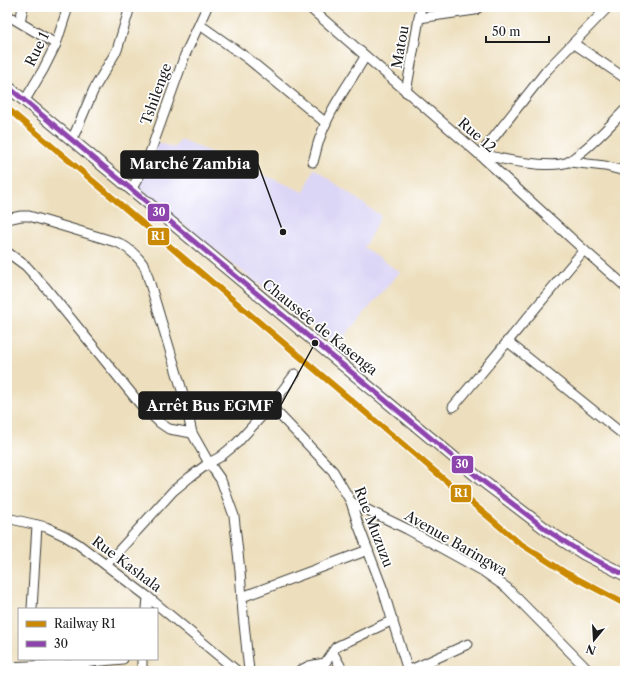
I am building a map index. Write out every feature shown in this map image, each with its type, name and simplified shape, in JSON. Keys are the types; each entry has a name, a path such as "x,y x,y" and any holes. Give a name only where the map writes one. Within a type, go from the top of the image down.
{"main road":[{"name":"Chaussée de Kasenga","path":"7,86 480,479 551,533 584,554 625,575"}],"street":[{"path":"20,22 23,7"},
{"name":"Rue 1","path":"25,100 43,70 56,44 68,7"},
{"path":"72,140 94,89 118,50 130,7"},
{"name":"Tshilenge","path":"132,190 146,164 185,55 207,7"},
{"name":"Rue 12","path":"309,7 365,57 481,154 625,286"},
{"name":"Matou","path":"406,92 421,7"},
{"path":"419,18 475,10 479,7"},
{"path":"608,7 547,70 481,154 509,161 534,164 564,164 570,162 595,142 625,110"},
{"path":"7,15 56,44"},
{"path":"200,25 247,58 326,123"},
{"path":"573,43 625,78"},
{"path":"313,162 326,123 365,57"},
{"path":"570,162 605,166 625,171"},
{"path":"7,219 21,216 38,218 119,243 127,247 138,258 147,272 184,397 192,433 220,480 234,516 249,671"},
{"path":"452,407 584,250"},
{"path":"7,252 26,266 46,288 140,404 160,423 169,428 192,433"},
{"path":"507,341 625,436"},
{"path":"106,565 174,491 190,477 230,449 271,406 295,374"},
{"name":"Rue Muzuzu","path":"271,406 333,471 351,502 354,514 383,590 408,671"},
{"name":"Avenue Baringwa","path":"351,502 407,529 489,575 529,609 589,671"},
{"name":"Rue Kashala","path":"7,518 37,525 65,536 148,597 237,671"},
{"path":"32,608 37,525"},
{"path":"242,597 368,550"},
{"path":"147,608 148,597"},
{"path":"299,671 309,666 325,663 336,647 342,643 393,620"},
{"path":"408,671 468,644"},
{"path":"333,653 343,671"},
{"path":"7,667 23,663 71,668 117,660"},
{"path":"142,660 142,671"}],"shaded area":[{"path":"180,139 304,192 314,168 381,216 364,248 400,272 336,346 138,188 157,142 174,148"}],"rail line":[{"name":"R1","path":"7,108 518,542 566,573 625,604"}],"transit line":[{"name":"30","path":"7,86 480,479 551,533 584,554 625,575"}],"place":[{"name":"Marché Zambia","path":"283,232"},
{"name":"Arrêt Bus EGMF","path":"315,343"}]}
